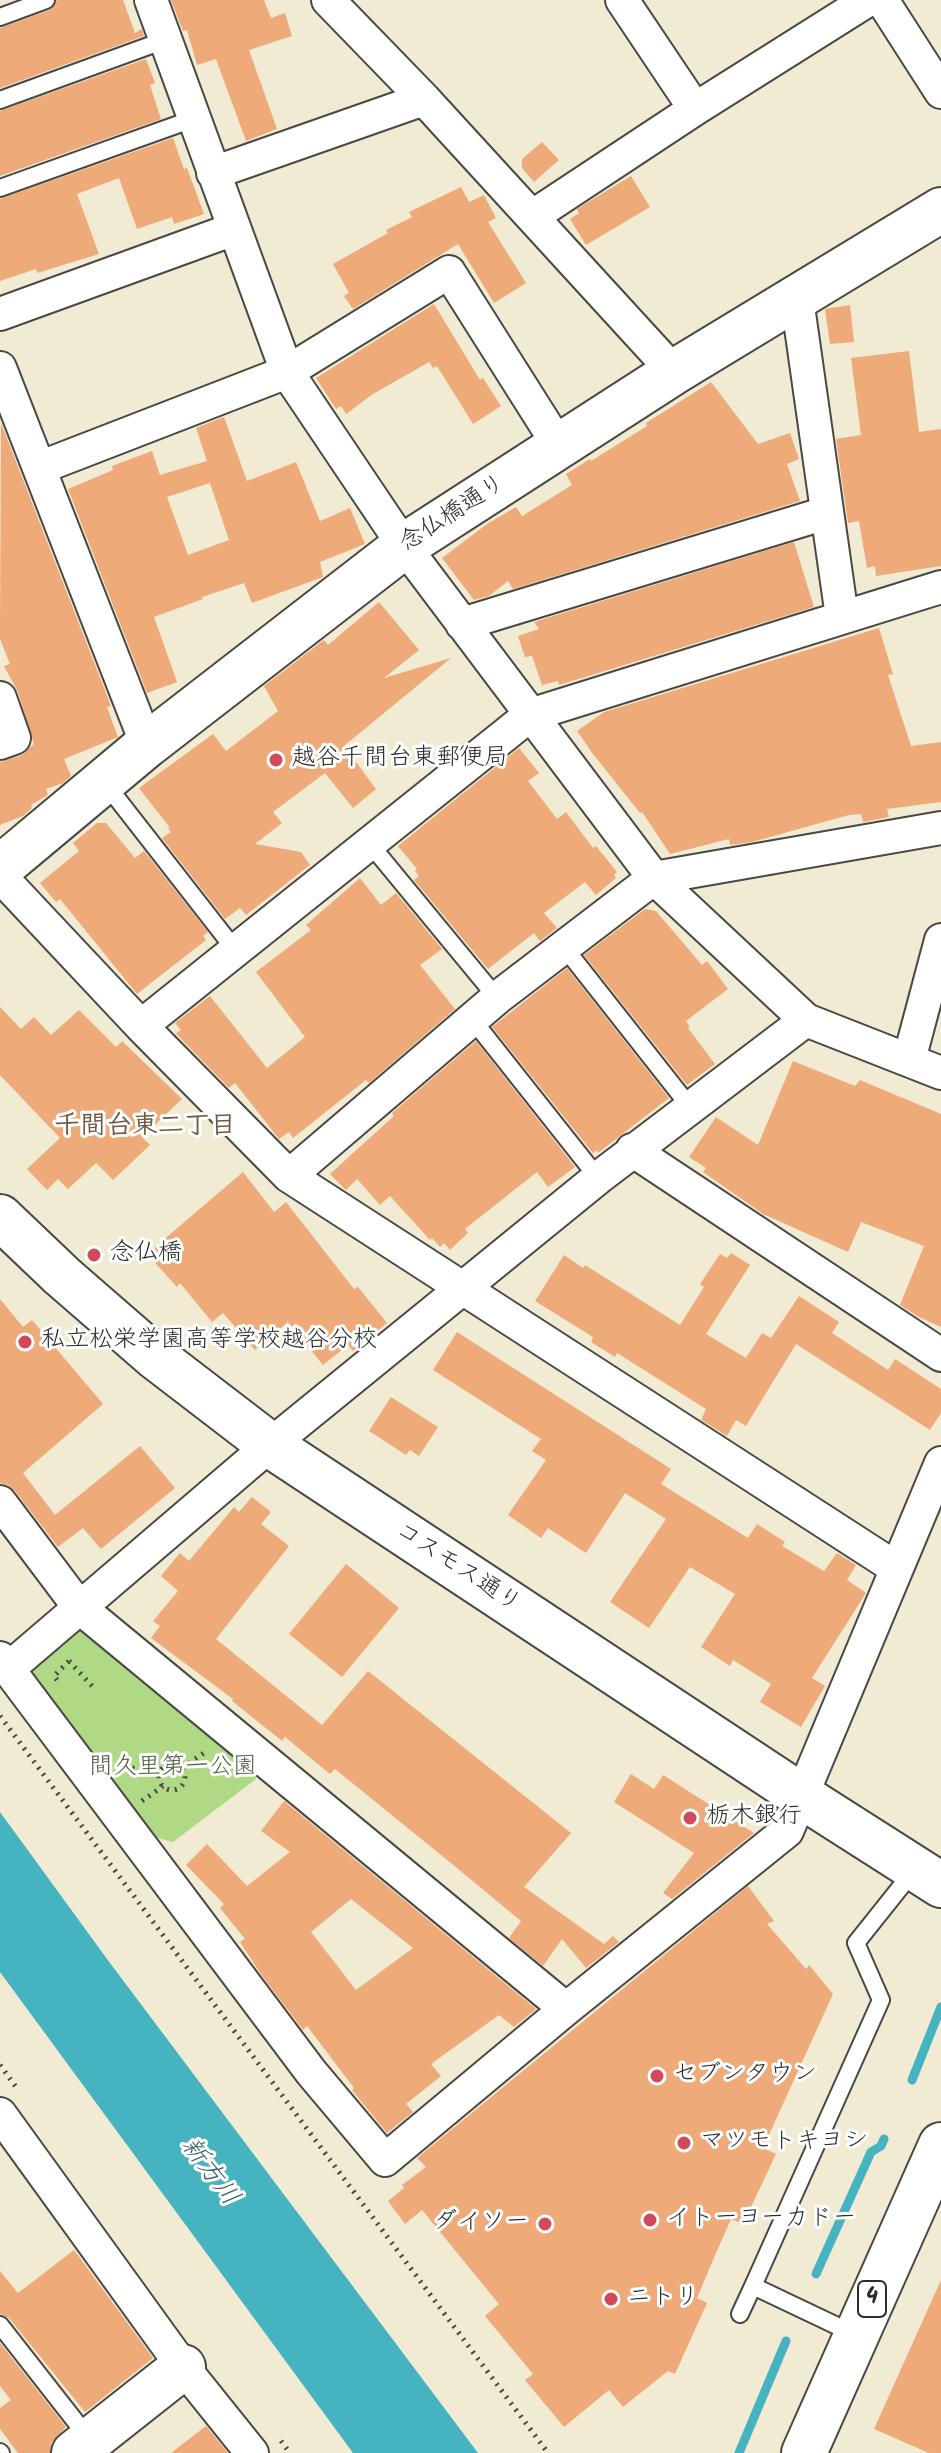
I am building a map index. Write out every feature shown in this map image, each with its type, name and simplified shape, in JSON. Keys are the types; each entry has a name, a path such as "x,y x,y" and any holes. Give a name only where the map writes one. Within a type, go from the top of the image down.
{"main road":[{"name":"念仏橋通り","path":"0,868 147,745 404,546 674,372 941,210"},
{"name":"コスモス通り","path":"0,1217 154,1356 270,1445 928,1877"},
{"name":"4","path":"804,2453 941,2145"},
{"path":"82,2446 183,2367"}],"street":[{"path":"151,0 287,372 404,546 654,878 806,1020 941,1073"},
{"path":"328,0 533,216 674,372"},
{"path":"622,0 695,109"},
{"path":"533,216 868,0"},
{"path":"882,0 941,92"},
{"path":"213,173 424,99"},
{"path":"0,314 234,229"},
{"path":"39,468 287,372 449,272 559,446"},
{"path":"797,299 842,617"},
{"path":"0,368 147,745"},
{"path":"462,624 826,513"},
{"path":"141,1026 530,715 941,587"},
{"path":"0,698 14,738 0,743"},
{"path":"289,1176 497,998 654,878 941,828"},
{"path":"0,876 141,1026 289,1176 896,1568"},
{"path":"909,1060 941,940"},
{"path":"806,1020 632,1150 270,1445 79,1607 4,1664 311,2072 385,2160 787,1831 941,1463"},
{"path":"632,1150 941,1355"},
{"path":"0,1502 79,1607 566,2009"},
{"path":"0,2114 183,2367 252,2453"}],"lane":[{"path":"0,17 46,0"},
{"path":"0,100 165,40"},
{"path":"0,188 193,119"},
{"path":"104,782 236,951"},
{"path":"370,844 497,998"},
{"path":"564,947 690,1107"},
{"path":"472,1019 598,1178"},
{"path":"740,2314 881,2000 856,1943 928,1877"},
{"path":"753,2286 855,2335"},
{"path":"0,2325 82,2446"}],"path":[{"path":"62,1654 92,1686"},
{"path":"63,1688 54,1676 69,1661"},
{"path":"0,1716 548,2453"},
{"path":"115,1755 123,1766 160,1774"},
{"path":"168,1765 177,1765 182,1768 183,1782 178,1788 166,1788 160,1774 168,1765"}],"green space":[{"name":"間久里第一公園","path":"84,1625 255,1760 256,1779 173,1842 153,1837 27,1670"}],"water":[{"name":"新方川","path":"0,1812 478,2453 353,2453 0,1972"}],"building":[{"path":"57,0 123,0 135,33 142,29 144,36 0,88 0,28 50,10"},
{"path":"171,0 264,0 271,18 285,13 292,36 249,50 277,129 246,141 216,59 197,65 187,30 183,31"},
{"path":"146,59 155,83 150,85 161,119 0,176 0,111"},
{"path":"173,138 204,214 174,224 172,217 137,229 119,178 77,194 99,254 0,281 0,199"},
{"path":"542,142 559,160 534,182 522,168 522,159"},
{"path":"631,176 650,207 586,245 570,219 579,213 577,209"},
{"path":"461,187 469,202 484,195 496,218 488,222 526,283 494,303 458,244 353,309 344,296 349,293 333,264 412,217 409,212"},
{"path":"434,304 480,380 483,378 501,406 473,424 437,366 433,368 429,362 373,394 346,414 341,406 336,409 316,378"},
{"path":"850,305 854,342 830,344 825,309"},
{"path":"909,351 919,432 941,429 941,566 876,576 875,566 867,568 859,521 848,523 836,439 861,435 851,358"},
{"path":"711,382 758,444 790,433 799,459 787,464 800,501 513,589 508,581 489,596 474,600 442,558 487,524 516,507 522,516 572,485 566,474 647,426 646,423"},
{"path":"224,417 247,481 296,462 320,521 350,508 365,544 320,562 323,577 252,603 244,583 154,617 177,682 147,693 68,489 113,470 112,466 152,451 160,475 207,461 196,428","holes":["210,483 229,540 188,555 167,497"]},
{"path":"1,423 111,706 107,707 118,737 64,759 71,776 63,783 46,789 48,795 31,805 32,808 23,816 0,825 0,762 20,756 34,744 18,692 4,666 10,664 0,639"},
{"path":"794,542 814,607 559,685 558,681 542,685 532,656 525,657 518,636 539,629 534,622"},
{"path":"379,602 419,650 384,678 451,658 344,746 376,789 353,808 325,773 273,812 282,823 255,844 301,852 310,865 246,915 240,908 225,919 162,838 171,832 170,828 139,788 213,734 226,751 278,711 264,686 324,640 328,645"},
{"path":"879,628 893,674 888,675 911,746 941,742 941,802 887,809 889,817 874,820 863,822 861,814 849,815 752,842 730,845 729,839 670,854 642,812 577,731 604,712"},
{"path":"519,748 539,773 528,781 557,819 566,812 593,848 596,846 617,872 614,875 616,878 596,895 585,882 544,913 557,928 540,941 534,933 488,969 414,880 419,876 415,871 417,869 398,846"},
{"path":"97,823 106,823 135,858 144,851 208,932 203,936 206,940 137,994 60,899 56,902 40,883 79,851 73,843"},
{"path":"360,878 381,905 396,893 442,949 420,965 455,1009 369,1083 366,1080 293,1138 289,1132 279,1139 235,1083 229,1088 183,1041 176,1033 181,1030 175,1023 210,996 267,1068 305,1037 256,972 311,930 306,925"},
{"path":"645,909 656,911 702,965 707,961 728,989 686,1021 715,1064 687,1085 584,955"},
{"path":"567,968 669,1098 598,1153 597,1150 593,1153 492,1027"},
{"path":"0,1007 21,1029 34,1017 51,1035 79,1010 116,1047 122,1041 182,1099 142,1137 150,1145 113,1180 96,1163 68,1189 58,1179 47,1190 27,1169 60,1138 0,1075"},
{"path":"476,1041 575,1167 548,1187 537,1172 465,1229 468,1233 450,1250 444,1243 440,1247 432,1238 430,1240 390,1196 380,1205 357,1179 346,1190 330,1174 394,1116 392,1113"},
{"path":"793,1061 855,1086 860,1080 941,1114 941,1327 900,1305 924,1246 861,1222 848,1252 763,1214 703,1172 706,1168 689,1157 716,1117 758,1145"},
{"path":"243,1172 274,1212 286,1202 354,1289 358,1287 387,1323 353,1351 348,1345 323,1365 288,1322 255,1350 223,1313 212,1322 180,1283 177,1287 147,1254"},
{"path":"731,1253 750,1265 706,1334 746,1358 762,1333 771,1338 799,1296 839,1322 832,1333 888,1370 895,1359 941,1389 941,1413 930,1430 796,1344 746,1426 736,1420 727,1436 701,1420 706,1409 617,1353 615,1357 591,1342 593,1337 535,1301 564,1255 680,1325 704,1287 700,1284 720,1254 727,1258"},
{"path":"0,1299 23,1327 32,1320 103,1404 23,1473 55,1515 140,1446 175,1488 101,1549 83,1528 58,1547 15,1491 0,1483"},
{"path":"457,1332 671,1469 661,1484 748,1538 757,1524 785,1542 782,1546 824,1571 837,1553 856,1565 847,1580 866,1593 812,1678 825,1686 801,1727 760,1702 771,1684 733,1660 730,1666 701,1647 735,1594 690,1567 649,1628 610,1602 666,1519 625,1493 586,1553 548,1528 541,1538 508,1515 546,1460 532,1451 541,1439 433,1370"},
{"path":"391,1397 438,1427 419,1456 410,1450 406,1455 369,1431"},
{"path":"252,1497 271,1512 261,1524 289,1546 216,1639 322,1725 368,1671 571,1833 524,1887 604,1944 613,1936 619,1942 586,1968 562,1939 543,1966 509,1938 521,1921 335,1769 330,1774 285,1737 282,1741 233,1699 151,1638 160,1626 153,1621 178,1591 161,1576 180,1553 189,1561 234,1507 239,1512"},
{"path":"346,1564 399,1608 342,1677 289,1634"},
{"path":"631,1774 654,1789 663,1775 754,1833 672,1899 663,1893 694,1853 614,1802"},
{"path":"284,1801 536,2009 514,2027 499,2015 431,2064 441,2076 406,2104 413,2112 387,2133 307,2026 303,2030 260,1973 240,1942 245,1939 220,1908 224,1904 186,1865 207,1844 247,1886 290,1852 261,1831","holes":["351,1899 413,1948 356,1990 311,1932"]},
{"name":"セブンタウン","path":"748,1886 774,1921 767,1924 806,1969 809,1965 833,1994 763,2148 776,2154 743,2224 731,2219 697,2298 707,2303 675,2374 668,2371 623,2407 609,2390 564,2427 525,2380 533,2374 485,2316 499,2304 422,2210 405,2224 388,2201 404,2188 402,2185 426,2167 417,2158"},
{"path":"74,2250 153,2358 85,2412 9,2318 0,2314 0,2271 18,2293"},
{"path":"941,2280 941,2453 929,2453 874,2429"},
{"path":"0,2343 66,2427 51,2443 50,2453 18,2453 0,2429 0,2408 11,2400 0,2386"},
{"path":"206,2426 228,2453 171,2453"}],"waterway":[{"path":"912,2080 941,2007"},
{"path":"816,2274 871,2152 881,2146 884,2139"},
{"path":"739,2453 786,2341"}],"place":[{"name":"越谷千間台東郵便局","path":"276,760"},
{"name":"念仏橋","path":"94,1255"},
{"name":"私立松栄学園高等学校越谷分校","path":"25,1342"},
{"name":"栃木銀行","path":"690,1818"},
{"name":"セブンタウン","path":"657,2076"},
{"name":"マツモトキヨシ","path":"684,2143"},
{"name":"イトーヨーカドー","path":"650,2220"},
{"name":"ダイソー","path":"545,2224"},
{"name":"ニトリ","path":"611,2299"}],"district":[{"name":"千間台東二丁目","path":"145,1129"}]}
